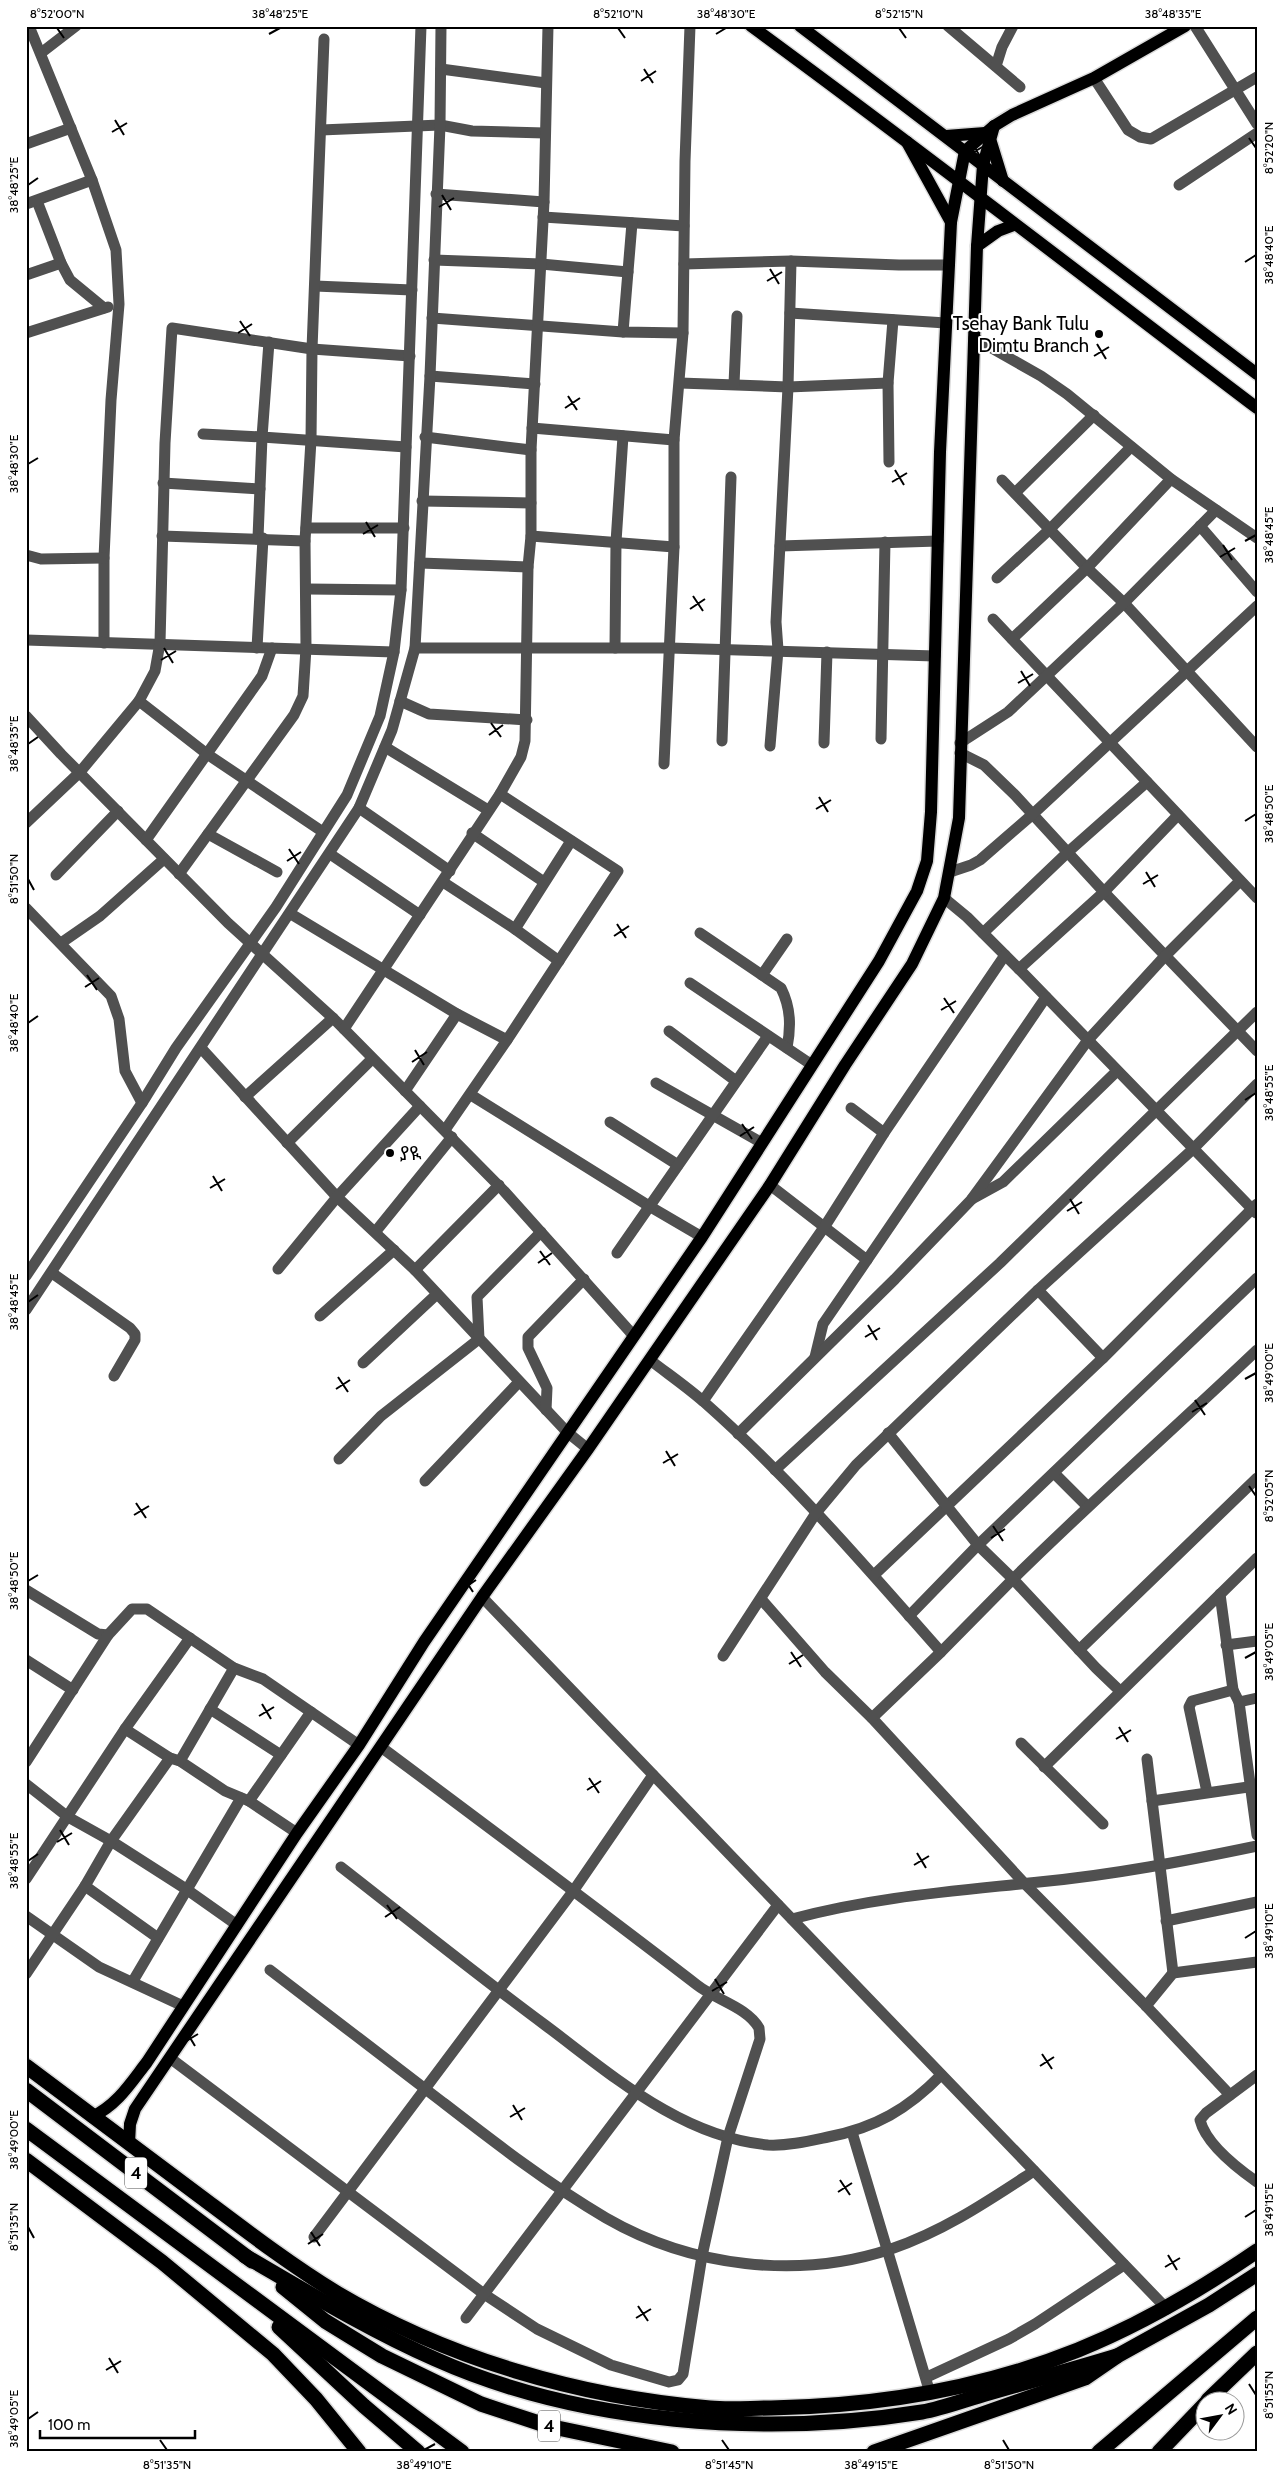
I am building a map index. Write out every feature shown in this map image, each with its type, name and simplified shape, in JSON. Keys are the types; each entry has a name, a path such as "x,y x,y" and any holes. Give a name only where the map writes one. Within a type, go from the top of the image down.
{"highway":[{"path":"26,2066 282,2258 338,2293 447,2347 524,2373 604,2393 653,2402 714,2409 800,2407 930,2393 1000,2375 1077,2350 1166,2309 1257,2251"},
{"name":"4","path":"26,2090 245,2256 325,2320 382,2356 482,2404 548,2426 672,2452"},
{"name":"4","path":"26,2129 231,2281 364,2406 417,2451"},
{"path":"26,2160 162,2262 273,2354 316,2399 360,2452"},
{"path":"245,2256 341,2312 436,2360 503,2384 554,2398 624,2413 678,2421 734,2425 867,2420 925,2411 1117,2356"},
{"path":"874,2452 1085,2378 1117,2356 1209,2306 1257,2274"},
{"path":"231,2281 462,2452"},
{"path":"1099,2452 1257,2318"},
{"path":"1219,2390 1257,2353"},
{"path":"1159,2452 1196,2413"}],"main road":[{"path":"751,26 904,138 1014,225 1257,408"},
{"path":"800,26 1257,374"},
{"path":"92,2117 109,2108 123,2095 297,1833 359,1745 424,1642 702,1237 879,961 917,891 927,861 931,812 938,540 951,222 958,179 966,151 1022,110 1094,78 1185,26"},
{"path":"946,136 990,134"},
{"path":"129,2144 130,2124 136,2109 482,1597 588,1449 770,1185 845,1065 912,964 944,898 959,818 977,246 983,164 990,134"},
{"path":"990,134 1003,181"},
{"path":"904,138 951,222"},
{"path":"977,246 998,231 1014,225"}],"street":[{"path":"30,26 92,180 116,250 119,304 111,400 104,558 104,643"},
{"path":"41,53 76,26"},
{"path":"26,1276 176,1048 251,942 324,832 347,795 380,716 394,652 401,590 421,26"},
{"path":"26,1310 291,914 359,808 385,747 400,701 415,648 425,437 430,376 440,125 441,26"},
{"path":"344,1029 382,969 443,882 472,833 500,794 521,757 527,720 531,450 544,202 548,26"},
{"path":"664,764 674,547 674,440 683,333 690,26"},
{"path":"948,26 1020,87"},
{"path":"996,66 1002,47 1013,26"},
{"path":"1195,26 1257,124"},
{"path":"179,874 294,716 303,696 307,589 305,541 311,440 312,349 324,40"},
{"path":"441,69 546,83"},
{"path":"1094,78 1128,130 1140,138 1151,139 1257,77"},
{"path":"321,130 440,125 472,132 545,132"},
{"path":"26,144 71,128"},
{"path":"1179,185 1257,133"},
{"path":"92,180 32,202 70,280 104,308"},
{"path":"436,194 544,202"},
{"path":"543,217 684,226"},
{"path":"623,332 632,223"},
{"path":"434,260 541,264 628,272"},
{"path":"684,264 791,261 949,265"},
{"path":"770,746 778,650 776,622 788,386 791,261"},
{"path":"26,275 61,263"},
{"path":"315,286 412,290"},
{"path":"26,332 119,304"},
{"path":"790,313 946,323"},
{"path":"734,384 737,316"},
{"path":"432,318 623,332 683,333"},
{"path":"889,462 888,383 894,320"},
{"path":"26,823 80,772 139,701 155,671 160,643 163,483 172,328 312,349 410,356"},
{"path":"974,338 1041,376 1094,415 1171,479 1257,538"},
{"path":"257,648 262,437 269,342"},
{"path":"430,376 535,384"},
{"path":"680,383 788,386 888,383"},
{"path":"1015,493 1094,415"},
{"path":"532,428 674,440"},
{"path":"203,434 406,447"},
{"path":"615,648 616,542 624,436"},
{"path":"425,437 531,450"},
{"path":"996,578 1050,529 1131,447"},
{"path":"722,741 731,477"},
{"path":"1012,639 1087,568 1171,479"},
{"path":"1002,480 1087,568 1124,603 1257,747"},
{"path":"163,483 260,488"},
{"path":"422,501 531,503"},
{"path":"1216,510 1124,603 1008,712 960,748 984,765 1034,814 1104,892 1257,1051"},
{"path":"1200,526 1257,592"},
{"path":"306,528 404,528"},
{"path":"162,536 305,541"},
{"path":"531,536 674,547"},
{"path":"780,546 938,540"},
{"path":"881,739 885,542"},
{"path":"26,555 41,559 104,558"},
{"path":"420,563 528,566"},
{"path":"307,589 401,590"},
{"path":"950,872 980,860 1034,814 1186,670 1257,606"},
{"path":"993,619 1257,898"},
{"path":"26,640 394,652"},
{"path":"146,840 262,676 272,648"},
{"path":"415,648 670,648 935,656"},
{"path":"824,743 827,652"},
{"path":"139,701 207,754 324,832"},
{"path":"400,701 428,714 527,720"},
{"path":"26,716 228,923 333,1018 499,1185 633,1335"},
{"path":"385,747 488,810"},
{"path":"983,933 1068,852 1147,782"},
{"path":"376,1231 448,1134 558,961 618,871 500,794"},
{"path":"359,808 450,871"},
{"path":"56,875 118,811"},
{"path":"1019,969 1104,892 1178,815"},
{"path":"472,833 544,882"},
{"path":"208,834 277,872"},
{"path":"515,929 571,841"},
{"path":"330,854 420,915"},
{"path":"61,943 100,916 164,859"},
{"path":"738,1434 895,1279 971,1200 1088,1040 1165,956 1240,881"},
{"path":"443,882 515,929 558,961"},
{"path":"874,1575 949,1507 1255,1209 1192,1150 983,933 944,898"},
{"path":"26,908 110,996 119,1019 125,1071 142,1102"},
{"path":"291,914 457,1014 507,1040"},
{"path":"700,933 781,988 787,1002 791,1027 787,1048"},
{"path":"762,975 787,939"},
{"path":"703,1401 824,1226 884,1133 1005,955"},
{"path":"690,983 812,1065"},
{"path":"815,1357 823,1324 1046,997"},
{"path":"775,1470 1000,1264 1257,1012"},
{"path":"405,1091 457,1014"},
{"path":"245,1097 333,1018"},
{"path":"669,1031 736,1081"},
{"path":"617,1254 768,1036"},
{"path":"201,1048 338,1197 415,1270 567,1432 588,1449"},
{"path":"287,1143 372,1059"},
{"path":"971,1200 1003,1182 1117,1071"},
{"path":"656,1083 762,1143"},
{"path":"723,1656 762,1600 816,1513 856,1465 1038,1290 1192,1150 1257,1084"},
{"path":"472,1095 702,1237"},
{"path":"278,1269 338,1197 420,1106"},
{"path":"851,1108 884,1133"},
{"path":"610,1122 678,1165"},
{"path":"415,1270 499,1185"},
{"path":"770,1185 867,1260"},
{"path":"479,1339 478,1297 541,1232"},
{"path":"320,1316 394,1250"},
{"path":"52,1273 130,1328 134,1334 135,1340 114,1376"},
{"path":"909,1616 978,1545 1257,1278"},
{"path":"546,1410 547,1388 528,1348 528,1337 584,1279"},
{"path":"1038,1290 1103,1358"},
{"path":"363,1363 437,1294"},
{"path":"339,1459 381,1416 479,1339"},
{"path":"872,1718 1087,1506 1164,1438 1257,1350"},
{"path":"650,1360 703,1401 775,1470 874,1575 941,1652"},
{"path":"425,1481 519,1382"},
{"path":"888,1433 978,1545 1120,1691"},
{"path":"1054,1473 1087,1506"},
{"path":"1079,1650 1257,1478"},
{"path":"1044,1767 1257,1558"},
{"path":"26,1590 98,1634 108,1635"},
{"path":"1220,1594 1232,1690 1239,1702 1253,1786 1257,1835"},
{"path":"482,1597 1166,2309"},
{"path":"762,1600 825,1672 872,1718 1024,1883 1146,2006 1230,2095"},
{"path":"26,1762 108,1635 132,1608 147,1609 234,1668 263,1679 359,1745"},
{"path":"26,1879 125,1729 190,1638"},
{"path":"1226,1645 1257,1641"},
{"path":"26,1660 73,1690"},
{"path":"26,1974 85,1886 111,1841 175,1759 210,1709 234,1668"},
{"path":"1207,1792 1189,1706 1192,1701 1232,1690"},
{"path":"1239,1702 1257,1698"},
{"path":"210,1709 281,1755"},
{"path":"133,1981 186,1889 245,1800 281,1755 311,1712"},
{"path":"125,1729 297,1833"},
{"path":"1021,1744 1103,1824"},
{"path":"170,2058 484,2294 537,2329 603,2362 669,2382 678,2380 683,2374 702,2256 728,2137 760,2039 760,2028 747,2014 709,1995 574,1890 381,1747"},
{"path":"1146,1759 1173,1973"},
{"path":"314,2237 574,1890 653,1775"},
{"path":"26,1784 68,1817 111,1841 237,1924"},
{"path":"1152,1801 1253,1786"},
{"path":"792,1919 829,1909 884,1900 1159,1866 1257,1846"},
{"path":"341,1867 498,1990 636,2093 696,2127 728,2137 768,2145 792,2144 852,2132 903,2109 921,2096 941,2075"},
{"path":"85,1886 158,1938"},
{"path":"1166,1921 1257,1902"},
{"path":"466,2318 778,1905"},
{"path":"26,1916 100,1967 183,2006"},
{"path":"1146,2006 1173,1973 1257,1962"},
{"path":"270,1970 490,2139 563,2189 607,2218 655,2241 702,2256 791,2267 822,2264 889,2249 924,2236 970,2213 1034,2170"},
{"path":"1257,2075 1200,2120 1202,2129 1232,2164 1257,2182"},
{"path":"852,2132 889,2249 930,2393"},
{"path":"927,2377 1009,2339 1035,2324 1124,2264"}],"place":[{"name":"Tsehay Bank Tulu Dimtu Branch","path":"1099,334"},
{"name":"ያዪ","path":"390,1153"}]}
